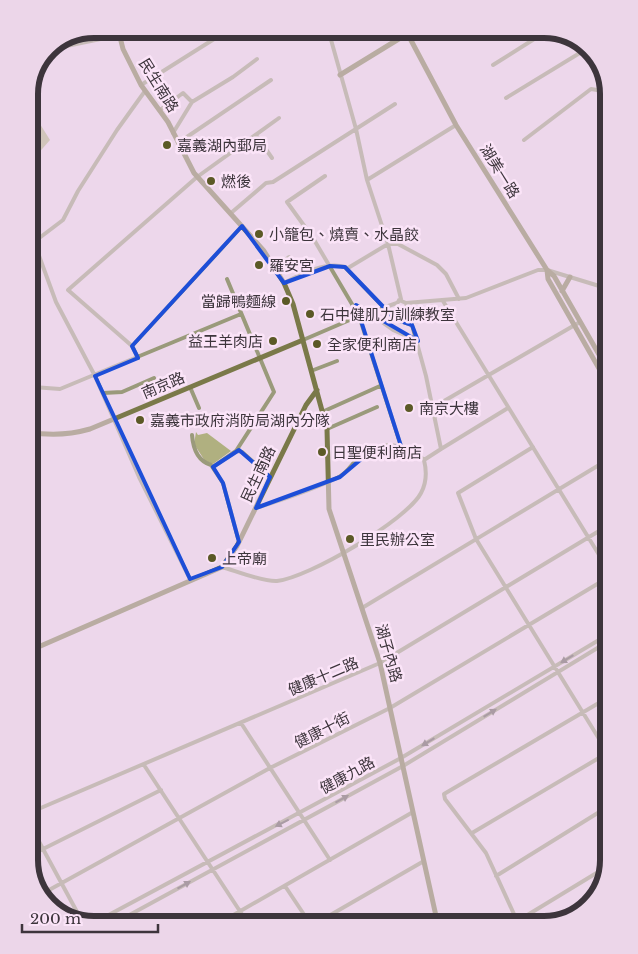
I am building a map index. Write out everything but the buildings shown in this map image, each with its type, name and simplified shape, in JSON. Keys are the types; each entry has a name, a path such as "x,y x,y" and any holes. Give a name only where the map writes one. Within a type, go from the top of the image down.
{"street":[{"path":"63,47 115,37"},
{"name":"民生南路","path":"120,37 123,48 145,91 160,110 196,177 264,251 284,283 317,390 306,404 232,556 222,567"},
{"path":"142,85 217,37"},
{"path":"330,38 356,129 366,180 388,244 399,300"},
{"path":"340,75 396,38"},
{"name":"湖美一路","path":"410,38 456,125 547,270 600,370"},
{"path":"493,65 537,38"},
{"path":"506,98 581,52"},
{"path":"173,133 192,102 258,59"},
{"path":"178,144 272,80"},
{"path":"524,140 592,89 600,90"},
{"path":"38,239 63,220 78,191 116,130 145,91"},
{"path":"160,110 183,93 192,102"},
{"path":"231,213 266,184 273,182 395,104"},
{"path":"138,358 132,346 68,290 196,177 279,118"},
{"path":"366,180 456,125"},
{"path":"256,135 272,158"},
{"path":"325,176 287,202 330,266 359,316 380,386 401,446"},
{"path":"132,346 242,226"},
{"path":"348,268 388,244 398,244 437,265 446,274 459,299"},
{"path":"38,252 56,302 96,376 116,418 139,477 190,579"},
{"path":"274,268 289,258"},
{"path":"284,283 303,273 330,266 338,265 348,268 395,319 412,326"},
{"path":"399,300 406,303 459,299 538,270 547,270 600,286"},
{"path":"551,277 562,291 600,356"},
{"path":"562,291 570,277"},
{"path":"213,467 236,451 274,392 227,279"},
{"path":"303,340 368,312 397,303 399,300"},
{"path":"443,301 600,556"},
{"path":"406,303 418,341 441,449"},
{"path":"368,312 388,327 418,341"},
{"path":"38,387 60,389 96,376 241,314"},
{"path":"432,408 580,322"},
{"name":"南京路","path":"38,434 71,435 303,340"},
{"path":"311,371 337,361"},
{"path":"103,393 122,392 154,378"},
{"path":"322,412 380,386"},
{"path":"190,387 200,408"},
{"name":"湖子內路","path":"317,390 327,429 329,509 380,663 436,914"},
{"path":"327,429 377,407"},
{"path":"424,460 508,408"},
{"path":"192,435 192,445 197,454 204,462 213,467 223,483 240,540"},
{"path":"37,648 190,579 222,567 276,581 303,575 385,526 414,503 421,494 426,477 424,460 413,451 401,446 385,446 359,457 340,477 301,494 256,508"},
{"path":"533,448 458,493 476,539 600,740"},
{"path":"236,451 242,452 270,477"},
{"path":"362,608 600,465"},
{"name":"健康十二路","path":"37,810 380,663 600,531"},
{"name":"健康十街","path":"47,891 270,768 390,708 600,582"},
{"name":"健康九路","path":"107,916 300,814 401,758 600,639"},
{"path":"128,916 403,766 600,646"},
{"path":"515,916 486,853 445,799 444,794 600,702"},
{"path":"241,723 330,860"},
{"path":"472,833 600,759"},
{"path":"144,765 243,916"},
{"path":"37,852 161,790"},
{"path":"233,916 413,812"},
{"path":"496,876 600,812"},
{"path":"37,837 79,914"},
{"path":"328,916 424,861"},
{"path":"529,916 600,871"},
{"path":"285,886 306,916"}],"highlighted area":[{"path":"242,226 284,283 330,266 345,267 395,319 412,325 418,341 356,305 401,446 372,450 340,477 256,508 270,477 239,450 213,467 223,483 239,542 222,567 190,579 95,376 138,358 132,346"}],"green space":[{"path":"40,124 50,140 38,154 38,126"},
{"path":"196,432 198,435 207,433 231,451 213,464 205,461 194,444"}],"place":[{"name":"嘉義湖內郵局","path":"167,145"},
{"name":"燃後","path":"211,181"},
{"name":"小籠包、燒賣、水晶餃","path":"259,234"},
{"name":"羅安宮","path":"259,265"},
{"name":"當歸鴨麵線","path":"286,301"},
{"name":"石中健肌力訓練教室","path":"310,314"},
{"name":"益王羊肉店","path":"273,341"},
{"name":"全家便利商店","path":"317,344"},
{"name":"南京大樓","path":"409,408"},
{"name":"嘉義市政府消防局湖內分隊","path":"140,420"},
{"name":"日聖便利商店","path":"322,452"},
{"name":"里民辦公室","path":"350,539"},
{"name":"上帝廟","path":"212,558"}]}
